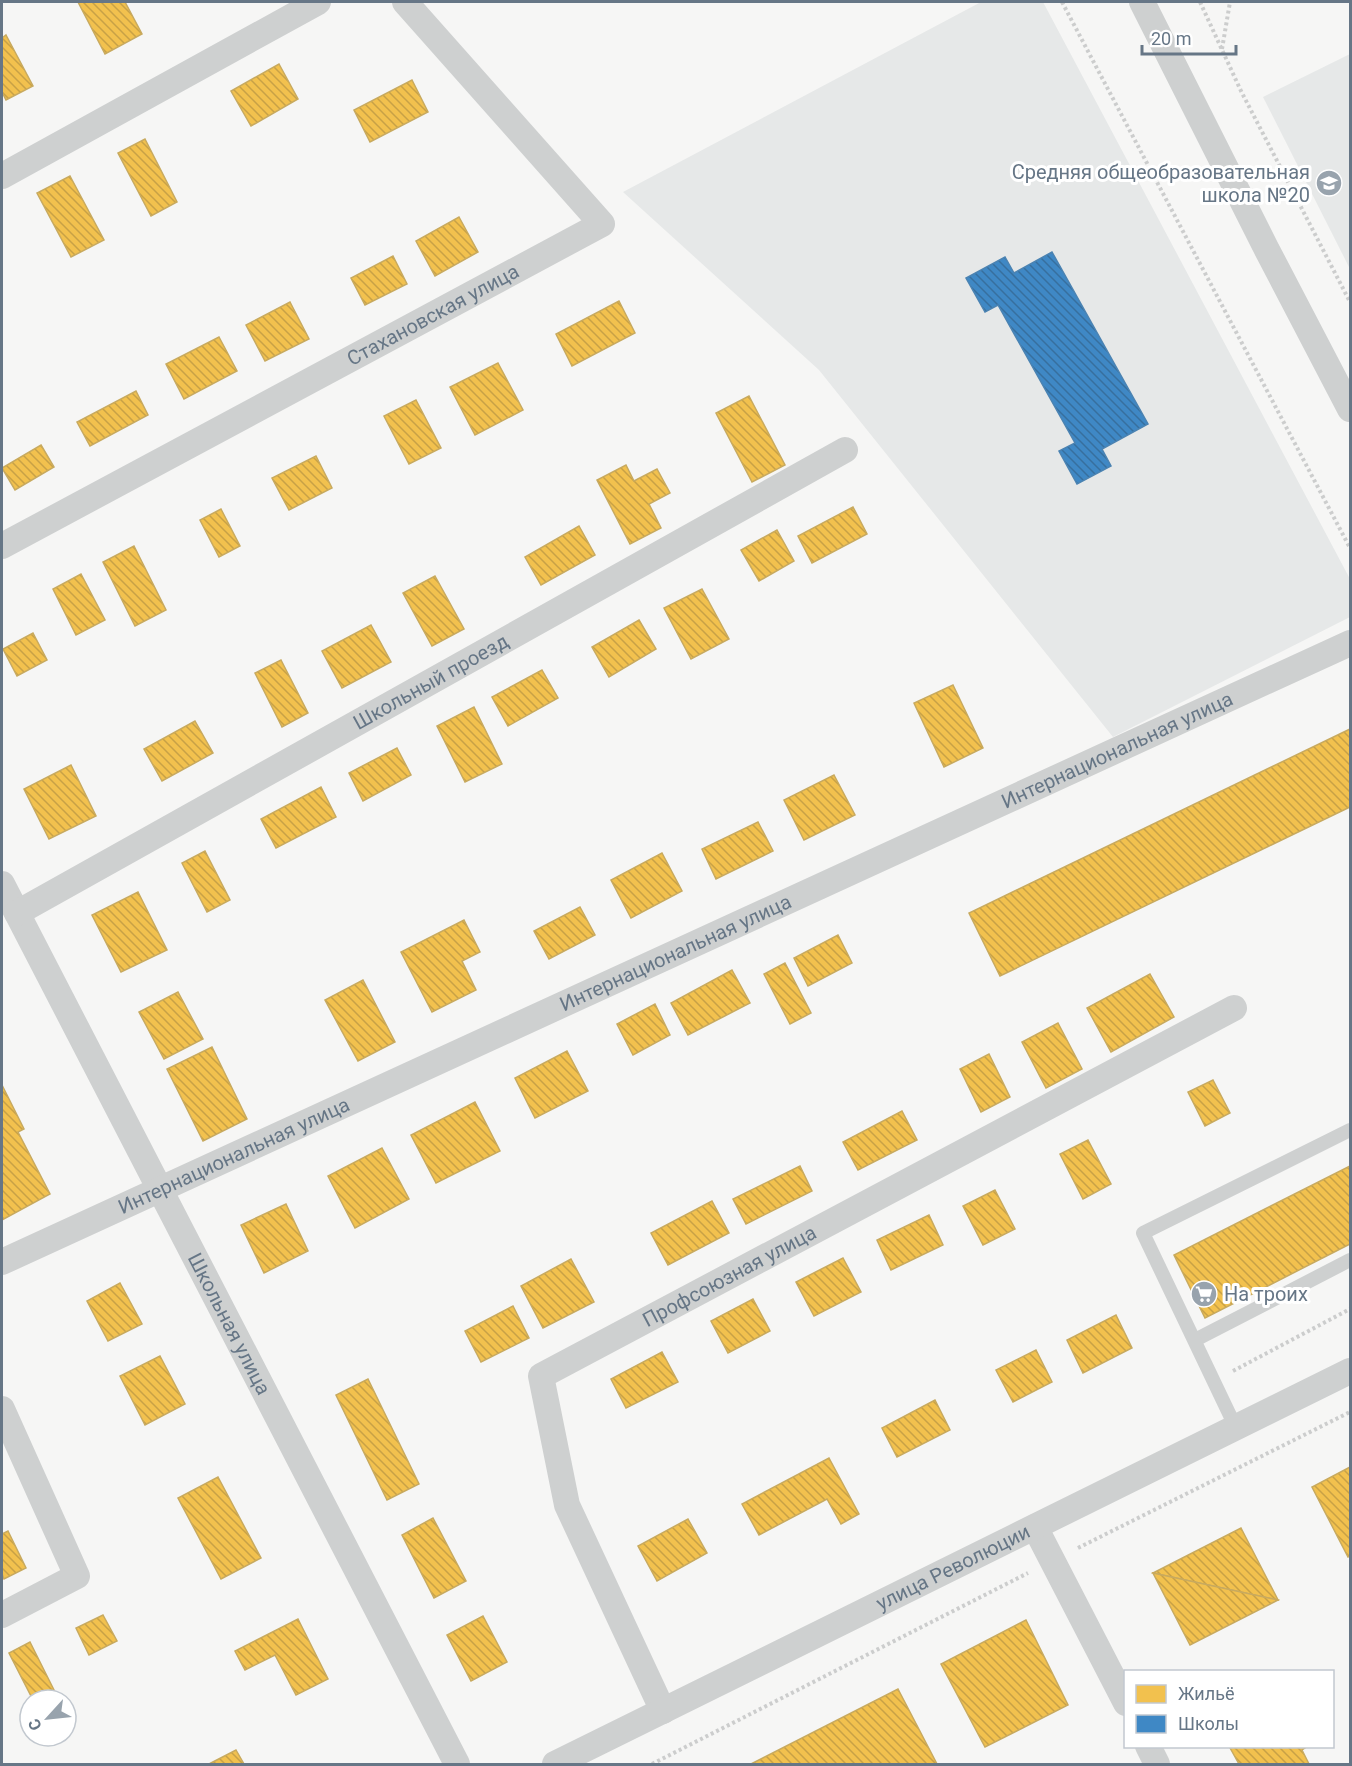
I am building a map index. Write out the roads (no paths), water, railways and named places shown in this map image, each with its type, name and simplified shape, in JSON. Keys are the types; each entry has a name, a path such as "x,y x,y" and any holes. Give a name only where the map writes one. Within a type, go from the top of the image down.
{"street":[{"path":"2,176 318,2"},
{"name":"Стахановская улица","path":"2,546 602,224 405,2"},
{"path":"1142,2 1350,409"},
{"name":"Школьный проезд","path":"17,913 845,450"},
{"name":"Интернациональная улица","path":"2,1262 1350,643"},
{"name":"Школьная улица","path":"2,884 457,1764"},
{"name":"Профсоюзная улица","path":"663,1711 567,1505 541,1376 1234,1008"},
{"name":"улица Революции","path":"555,1764 1350,1371"},
{"path":"2,1409 77,1576 2,1615"},
{"path":"1035,1527 1124,1701"},
{"path":"1149,1748 1157,1764"}],"lane":[{"path":"1236,1428 1143,1233 1350,1130"},
{"path":"1195,1341 1350,1260"}],"place":[{"name":"Средняя общеобразовательная школа №20","path":"1329,183"},
{"name":"На троих","path":"1204,1294"}]}
